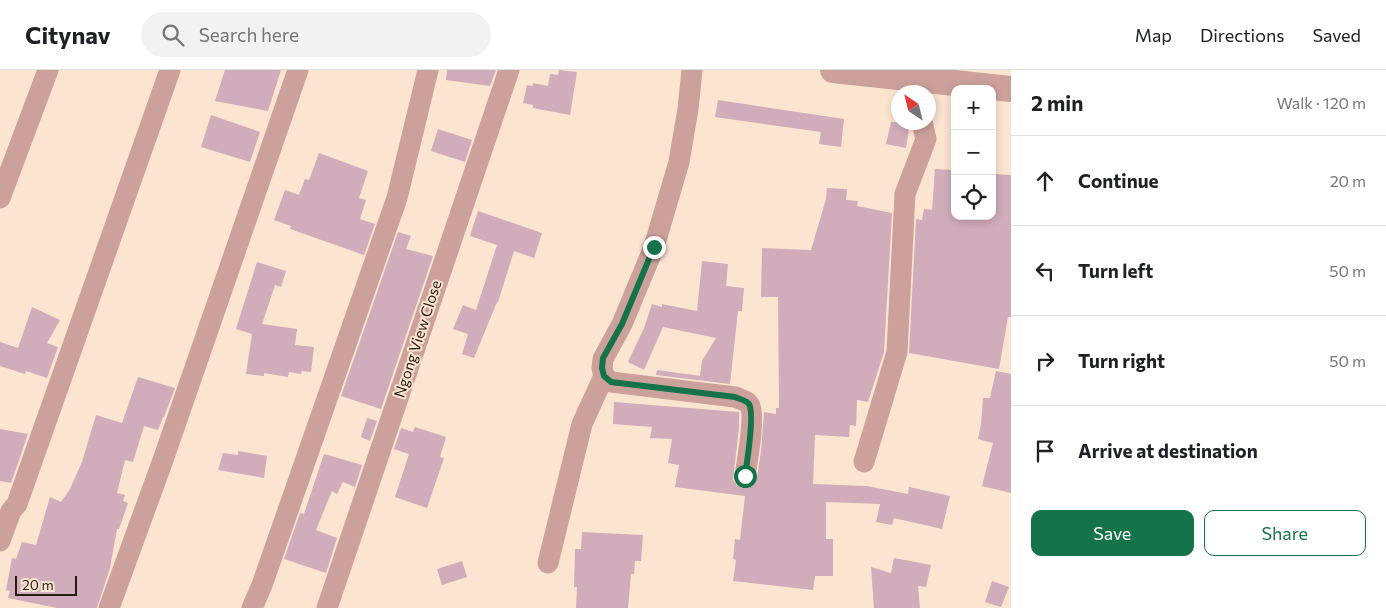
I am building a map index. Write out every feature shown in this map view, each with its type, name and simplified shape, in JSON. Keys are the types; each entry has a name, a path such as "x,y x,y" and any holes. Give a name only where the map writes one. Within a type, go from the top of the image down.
{"street":[{"path":"0,198 48,70"},
{"path":"0,541 11,511 17,504 170,70"},
{"path":"109,608 166,451 298,70"},
{"path":"252,608 265,576 396,198 428,70"},
{"name":"Ngong View Close","path":"327,608 509,70"},
{"path":"692,70 688,110 679,162 654,247 622,324 603,358 602,368 604,376 611,382 735,397 746,402 750,406 752,419 745,476"},
{"path":"832,70 908,85"},
{"path":"936,87 1011,89"},
{"path":"864,462 897,352 905,194 926,139 924,130"},
{"path":"548,563 582,424 604,376"}],"building":[{"path":"225,70 281,70 268,111 215,101"},
{"path":"447,70 496,70 490,86 446,80"},
{"path":"559,70 577,72 570,115 533,108 533,105 523,103 527,85 533,86 533,83 548,86 550,74 558,75"},
{"path":"718,100 844,119 841,147 819,144 821,132 715,117"},
{"path":"211,115 260,132 250,162 201,147"},
{"path":"891,122 891,130 909,130 906,148 886,144"},
{"path":"438,129 472,140 465,162 431,151"},
{"path":"319,153 368,171 359,198 366,200 360,219 375,224 364,255 290,229 291,226 274,220 285,190 299,195 305,179 309,180"},
{"path":"935,169 951,170 951,220 996,220 996,174 1011,175 1011,317 1008,317 999,369 909,353 916,219 922,220 924,209 932,210"},
{"path":"827,188 847,189 846,200 858,201 857,206 892,213 884,352 868,402 857,400 856,426 850,425 849,437 815,435 813,484 867,486 908,494 909,487 950,496 942,529 894,518 892,525 876,522 880,504 826,502 826,539 833,539 833,576 815,576 813,590 733,581 736,560 733,559 735,539 740,540 745,496 675,487 679,465 668,463 672,439 650,438 652,427 613,424 614,402 739,412 733,480 743,488 749,488 754,484 757,478 761,451 764,412 776,414 776,408 779,408 778,297 761,297 762,248 811,250 826,199"},
{"path":"478,211 542,233 534,258 514,251 498,302 474,358 462,354 468,334 453,329 463,305 476,310 497,245 470,236"},
{"path":"398,232 411,236 406,249 433,256 381,409 341,396"},
{"path":"702,261 728,264 726,286 744,288 742,311 738,311 730,384 656,375 657,370 700,376 702,361 716,338 663,327 644,370 628,362 644,328 652,304 662,307 662,304 697,311"},
{"path":"257,262 286,271 281,287 275,285 262,324 297,329 295,345 314,347 311,372 302,371 301,374 289,372 288,377 264,373 264,376 246,374 252,334 236,329"},
{"path":"32,307 60,320 47,343 58,347 47,378 26,371 25,374 0,366 0,342 18,348"},
{"path":"996,371 1011,374 1011,493 982,486 993,443 978,439 983,398 990,398"},
{"path":"138,377 175,388 158,430 144,426 133,462 125,460 117,493 125,495 123,501 128,503 119,529 117,529 110,568 97,608 57,608 8,598 10,591 6,590 12,558 16,559 22,542 36,545 50,497 61,502 70,489 82,462 96,415 122,423"},
{"path":"367,418 377,421 370,441 361,437"},
{"path":"415,427 446,437 440,457 444,458 427,508 395,497 409,454 394,449 401,428 413,432"},
{"path":"0,429 28,434 11,483 0,481"},
{"path":"238,451 267,456 264,478 218,470 223,453 238,455"},
{"path":"324,454 362,465 355,487 343,482 337,494 332,491 316,530 337,538 326,573 284,559 300,513 304,514"},
{"path":"582,532 643,535 641,561 635,561 634,574 631,574 628,608 576,608 577,587 574,587 575,549 581,549"},
{"path":"894,558 931,565 926,587 918,586 920,608 874,608 871,567 891,573"},
{"path":"462,561 467,577 442,585 437,569"},
{"path":"992,581 1009,587 1001,607 985,602"}],"route":[{"path":"654,247 622,324 603,358 602,368 604,376 611,382 735,397 746,402 750,406 752,419 745,476"}]}
